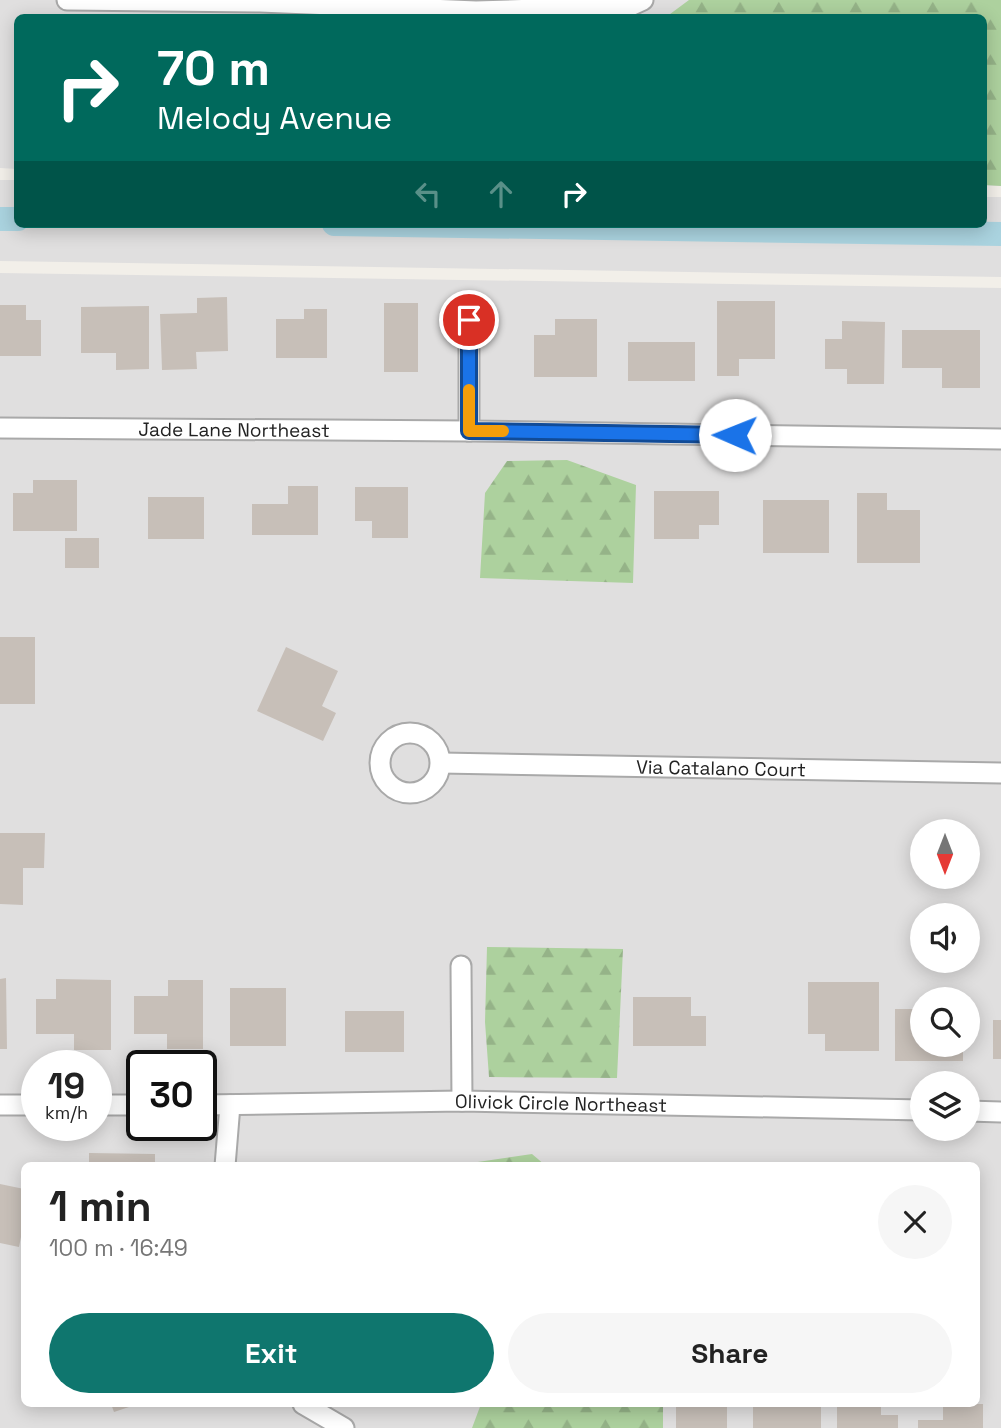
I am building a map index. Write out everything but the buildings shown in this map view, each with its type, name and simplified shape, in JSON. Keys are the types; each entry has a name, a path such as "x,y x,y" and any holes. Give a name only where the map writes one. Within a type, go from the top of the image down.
{"street":[{"path":"67,0 260,2 476,10 630,6 643,0"},
{"path":"469,320 469,431"},
{"name":"Jade Lane Northeast","path":"0,428 469,431 1001,439"},
{"name":"Via Catalano Court","path":"441,763 1001,773"},
{"path":"461,966 462,1101"},
{"name":"Olivick Circle Northeast","path":"217,1105 462,1101 910,1110"},
{"path":"0,1105 21,1105"},
{"path":"225,1162 230,1105"},
{"path":"980,1111 1001,1112"},
{"path":"308,1407 344,1428"}],"shaded area":[{"path":"0,0 1001,0 1001,186 987,185 987,14 14,14 14,169 0,168"},
{"path":"0,180 14,180 14,228 987,228 987,197 1001,197 1001,277 0,261"},
{"path":"0,273 1001,288 1001,1428 0,1428"}],"green space":[{"path":"689,0 1001,0 1001,186 987,185 987,14 670,14"},
{"path":"567,460 636,485 633,583 480,578 485,493 507,461"},
{"path":"487,947 623,949 617,1078 489,1077 485,1022"},
{"path":"532,1154 541,1162 477,1162"},
{"path":"480,1407 663,1407 663,1428 472,1428"}],"waterway":[{"path":"0,219 14,219"},
{"path":"601,228 1001,234"}],"slow traffic":[{"path":"469,390 469,431 503,431"}],"route":[{"path":"469,320 469,431 735,435"}]}
